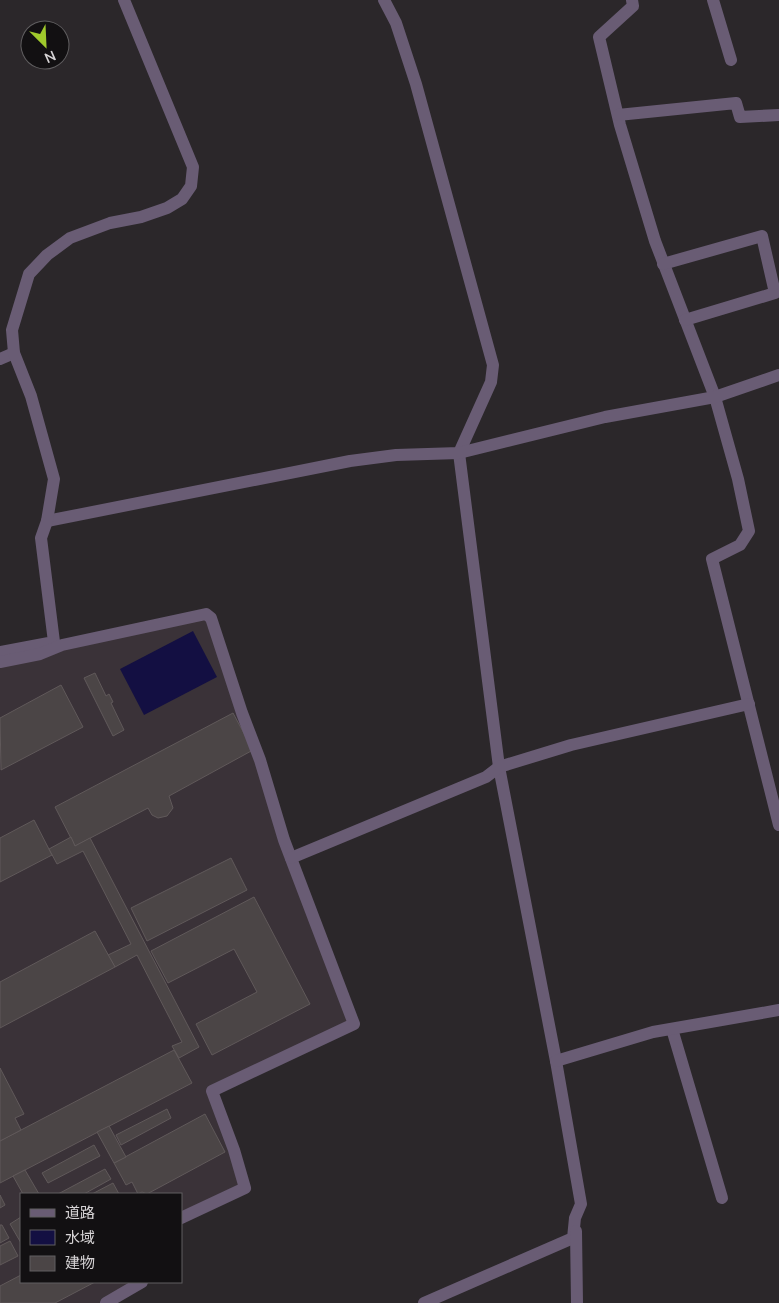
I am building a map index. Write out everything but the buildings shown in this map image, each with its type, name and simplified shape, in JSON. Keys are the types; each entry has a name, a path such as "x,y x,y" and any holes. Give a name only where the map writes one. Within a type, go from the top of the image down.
{"street":[{"path":"0,652 54,642 40,538 47,521 54,479 31,396 14,353 12,330 29,274 47,255 70,238 110,222 140,217 168,208 182,199 191,186 193,167 124,0"},
{"path":"384,0 396,23 416,84 493,365 491,382 459,453 499,767 556,1061 581,1204 575,1218 573,1238 424,1303"},
{"path":"713,0 731,60"},
{"path":"636,2 598,37 618,115 663,264 715,397 738,479 749,531 740,545 712,559 779,825"},
{"path":"618,115 736,103 740,117 779,115"},
{"path":"663,264 762,236 775,293 685,320"},
{"path":"0,359 14,353"},
{"path":"47,521 350,461 396,455 459,453 605,417 715,397 779,375"},
{"path":"0,662 40,654 62,645 206,614 211,618 290,858 354,1024 212,1091 234,1150 245,1188 182,1218"},
{"path":"290,858 486,777 499,767 571,745 749,704"},
{"path":"556,1061 672,1029 779,1010"},
{"path":"672,1029 722,1198"},
{"path":"575,1218 577,1303"},
{"path":"106,1303 140,1283"}],"shaded area":[{"path":"206,614 354,1024 212,1091 245,1188 182,1218 182,1193 20,1193 20,1283 140,1283 106,1303 0,1303 0,662"}],"water":[{"path":"193,631 217,677 144,715 120,669"}]}
